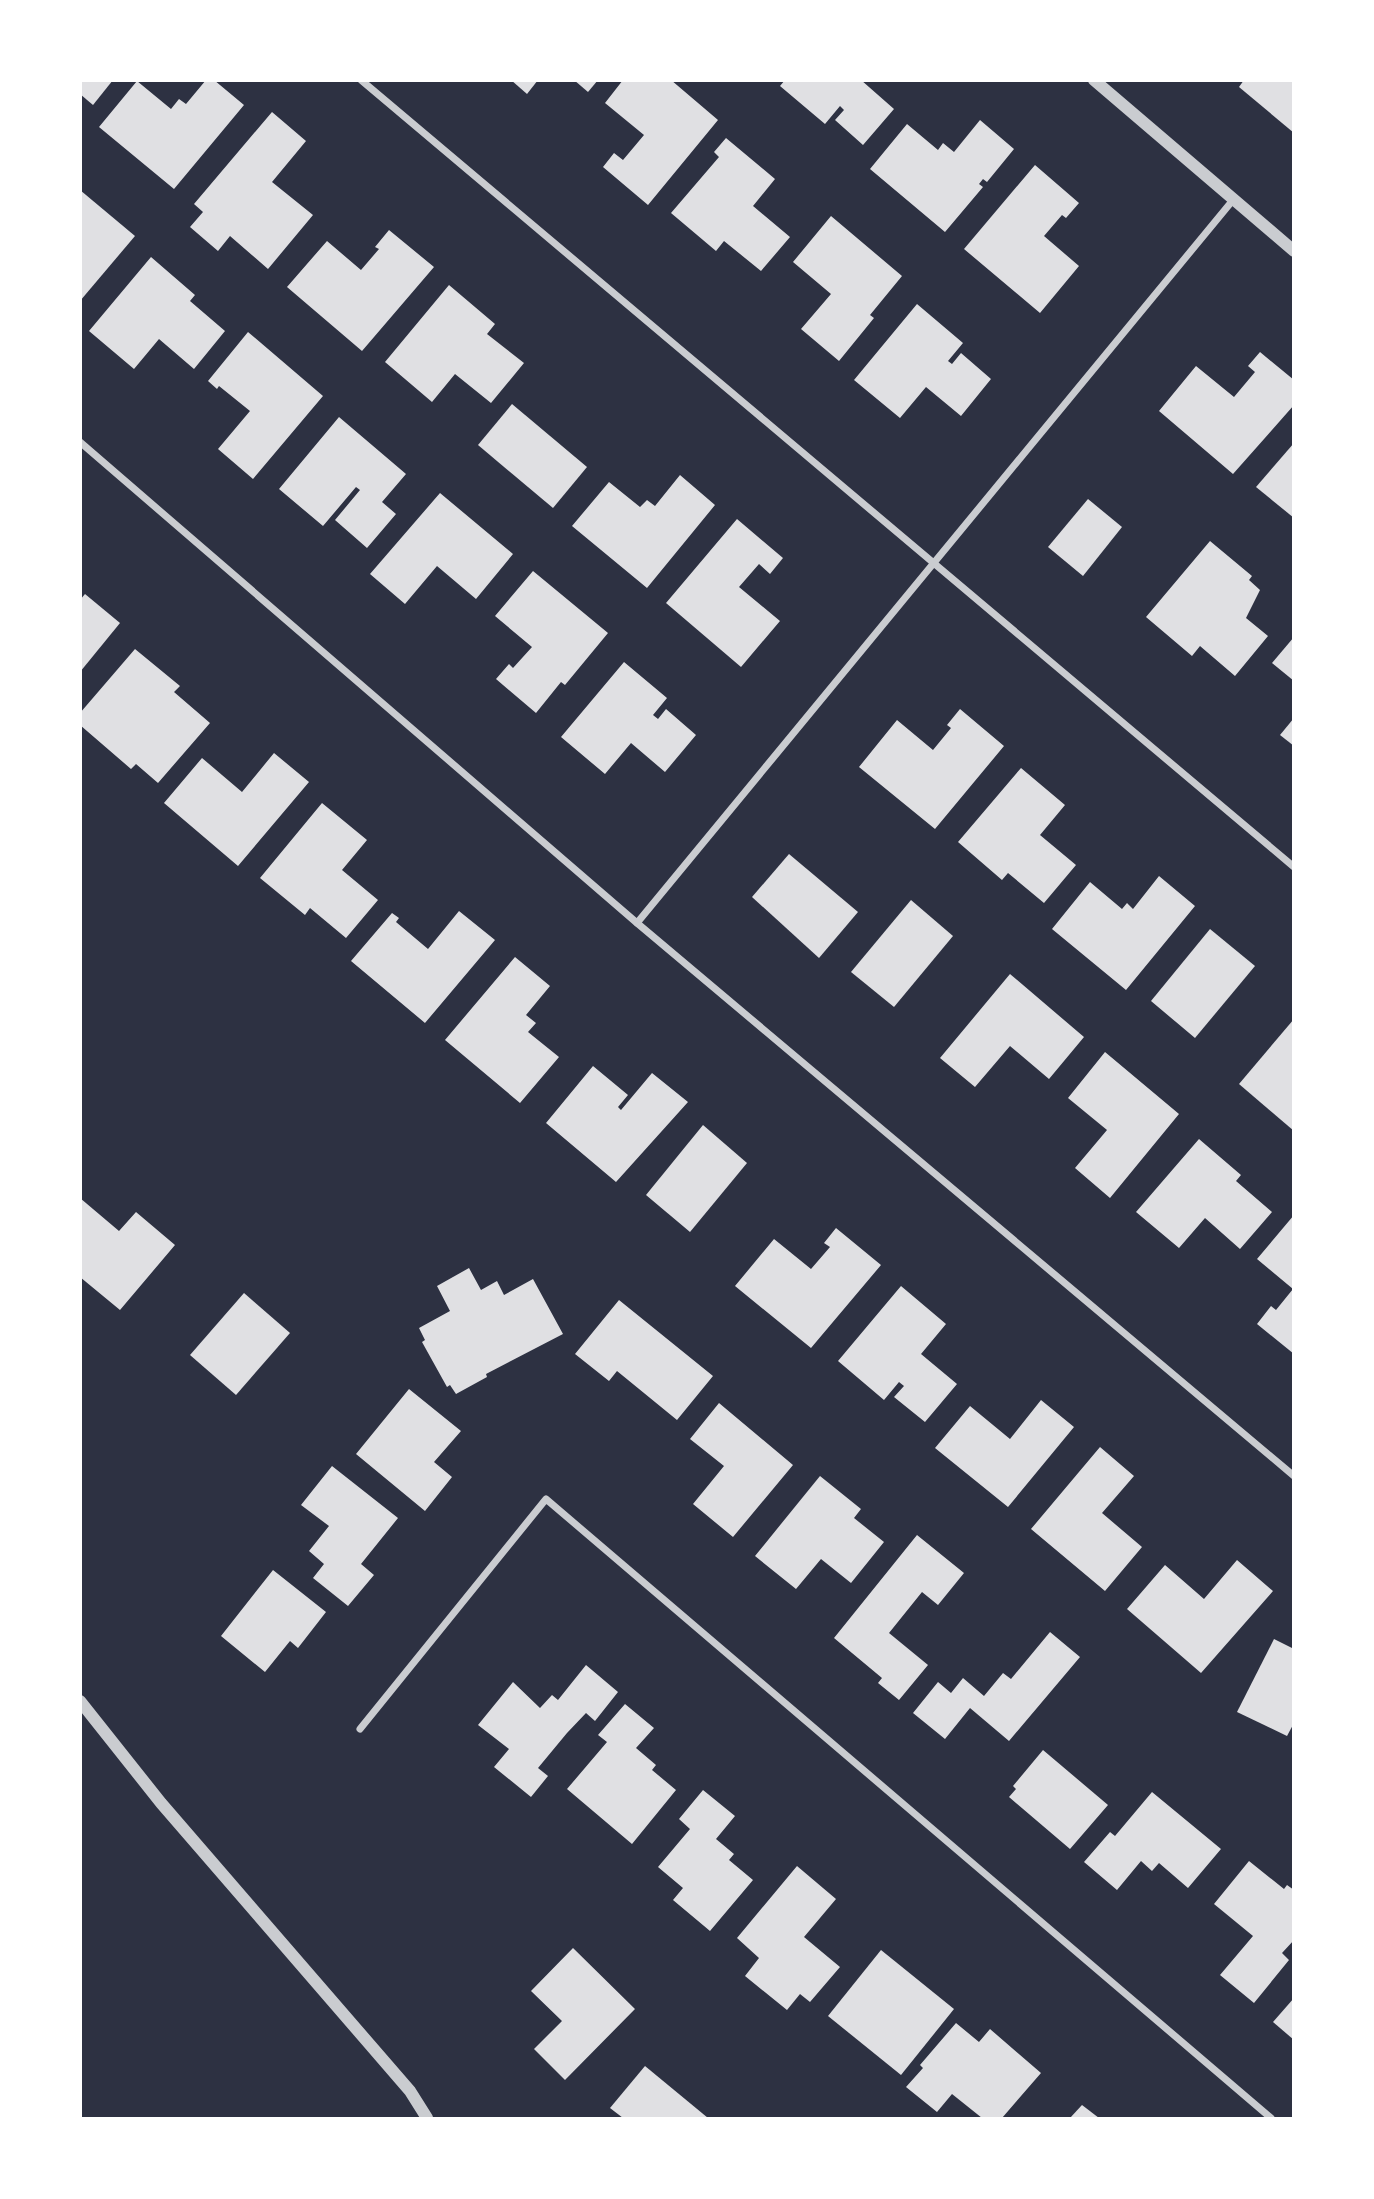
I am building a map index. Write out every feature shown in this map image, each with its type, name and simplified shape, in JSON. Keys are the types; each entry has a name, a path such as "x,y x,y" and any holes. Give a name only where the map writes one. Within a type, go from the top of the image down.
{"street":[{"path":"361,80 1293,867"},
{"path":"1094,80 1293,251"},
{"path":"637,923 1233,200"},
{"path":"80,442 637,923 1293,1476"},
{"path":"360,1729 546,1499 1271,2119"},
{"path":"80,1701 161,1803 410,2091 427,2119"}],"building":[{"path":"80,80 113,80 93,105 80,94"},
{"path":"206,80 214,80 244,105 174,189 99,127 137,81 171,109 179,99 186,104"},
{"path":"511,80 538,80 527,94"},
{"path":"574,80 598,80 588,92"},
{"path":"623,80 671,80 718,120 648,205 603,167 614,153 623,160 644,135 605,103"},
{"path":"785,80 861,80 894,109 863,145 835,120 844,110 840,106 825,124 780,86"},
{"path":"1244,80 1294,80 1294,133 1239,87"},
{"path":"272,112 306,141 272,182 313,215 268,269 230,236 218,251 190,227 203,212 194,204"},
{"path":"980,120 1014,149 987,182 983,179 979,184 983,187 945,232 870,169 907,124 938,150 943,143 954,152"},
{"path":"726,138 775,179 753,206 790,237 761,271 724,241 716,251 671,213 719,157 714,152"},
{"path":"1035,165 1079,203 1066,218 1062,215 1044,236 1079,266 1040,313 964,249"},
{"path":"80,190 135,236 80,301"},
{"path":"831,216 902,276 870,315 874,318 839,361 801,329 831,294 793,262"},
{"path":"389,230 434,267 362,351 287,287 327,241 361,270 379,249 375,247"},
{"path":"151,257 195,295 190,301 225,331 194,369 159,339 134,369 89,331"},
{"path":"449,285 495,324 487,334 524,363 491,403 455,374 432,402 385,362"},
{"path":"917,304 963,343 948,361 952,364 961,353 991,379 961,416 926,387 900,418 854,380"},
{"path":"248,332 323,396 253,479 218,449 250,411 219,386 217,389 208,381"},
{"path":"1260,352 1294,380 1294,405 1233,474 1159,411 1196,366 1234,397 1255,372 1248,366"},
{"path":"512,404 587,467 553,508 478,445"},
{"path":"339,417 406,474 382,502 396,514 367,548 335,520 360,490 356,487 323,526 279,489"},
{"path":"1294,443 1294,518 1256,487"},
{"path":"680,475 715,505 647,588 572,526 609,482 640,507 647,500 655,506"},
{"path":"440,493 513,554 476,599 437,566 405,604 370,574"},
{"path":"1088,499 1122,527 1083,576 1048,547"},
{"path":"737,519 783,558 770,574 759,564 739,587 780,621 741,667 666,603"},
{"path":"1210,541 1252,576 1249,580 1260,590 1246,618 1268,636 1235,676 1200,646 1192,656 1146,617"},
{"path":"533,571 608,633 565,685 561,682 536,713 496,679 509,664 513,668 532,647 495,616"},
{"path":"85,594 120,623 80,672 80,600"},
{"path":"1294,637 1294,681 1272,663"},
{"path":"135,649 180,686 174,692 210,723 158,783 136,764 131,769 80,725 80,713"},
{"path":"624,662 667,698 653,715 658,719 666,709 696,735 665,772 631,743 605,774 561,737"},
{"path":"960,709 1004,746 935,829 859,767 897,720 933,750 951,728 947,725"},
{"path":"1294,718 1294,746 1280,735"},
{"path":"274,753 309,782 238,866 164,803 202,758 242,792"},
{"path":"1021,768 1065,805 1040,835 1076,865 1044,903 1008,873 1002,880 958,842"},
{"path":"322,803 367,840 342,870 378,900 346,938 310,908 305,915 260,878"},
{"path":"789,854 858,912 819,958 752,897"},
{"path":"1159,876 1195,906 1126,990 1052,929 1090,882 1122,909 1127,903 1133,909"},
{"path":"911,900 953,936 894,1007 851,972"},
{"path":"459,911 495,940 425,1023 351,961 392,913 399,918 396,922 428,949"},
{"path":"1210,929 1255,966 1195,1038 1151,1001"},
{"path":"515,957 550,986 526,1015 536,1023 528,1032 559,1057 520,1103 445,1040"},
{"path":"1010,974 1084,1037 1049,1079 1010,1046 975,1087 940,1058"},
{"path":"1294,1019 1294,1131 1239,1084"},
{"path":"1105,1052 1179,1114 1110,1198 1075,1168 1107,1130 1068,1098"},
{"path":"593,1066 628,1095 618,1107 621,1110 652,1073 688,1102 616,1182 546,1123"},
{"path":"703,1125 747,1163 690,1232 646,1195"},
{"path":"1199,1139 1241,1175 1236,1181 1272,1212 1240,1249 1205,1218 1179,1248 1136,1212"},
{"path":"80,1198 119,1231 136,1212 175,1245 120,1310 80,1277"},
{"path":"1294,1215 1294,1354 1257,1324 1271,1306 1276,1310 1293,1289 1257,1259"},
{"path":"836,1228 881,1265 811,1348 735,1286 774,1239 811,1269 830,1247 824,1243"},
{"path":"469,1268 481,1290 497,1281 504,1295 533,1279 563,1334 486,1374 487,1377 456,1394 450,1385 447,1387 422,1342 425,1340 419,1328 450,1311 437,1286"},
{"path":"901,1286 946,1324 921,1354 957,1384 925,1422 894,1397 904,1386 899,1382 884,1400 838,1361"},
{"path":"244,1293 290,1333 236,1395 190,1355"},
{"path":"619,1300 713,1376 677,1420 617,1371 609,1381 575,1354"},
{"path":"409,1389 461,1431 434,1462 452,1477 425,1511 356,1454"},
{"path":"1041,1400 1074,1427 1008,1507 935,1448 970,1406 1010,1439"},
{"path":"719,1403 793,1465 733,1537 693,1504 724,1466 690,1439"},
{"path":"1100,1447 1134,1476 1102,1513 1142,1547 1105,1591 1031,1529"},
{"path":"332,1466 398,1518 361,1564 374,1575 348,1606 313,1578 324,1564 309,1551 329,1526 301,1505"},
{"path":"820,1476 861,1509 854,1518 884,1542 851,1583 821,1559 796,1589 755,1556"},
{"path":"917,1535 964,1573 938,1605 922,1592 889,1633 928,1665 899,1700 878,1683 882,1678 834,1638"},
{"path":"1237,1560 1273,1591 1201,1673 1127,1609 1165,1565 1204,1599"},
{"path":"273,1570 326,1612 298,1648 290,1641 265,1672 221,1636"},
{"path":"1050,1632 1080,1657 1009,1741 970,1708 945,1739 913,1713 938,1682 951,1693 963,1678 984,1696 1003,1673 1011,1679"},
{"path":"1274,1639 1294,1649 1294,1723 1287,1736 1237,1712"},
{"path":"586,1665 618,1692 595,1721 586,1713 538,1768 548,1776 531,1797 494,1767 509,1749 478,1725 513,1682 540,1708 552,1695 558,1700"},
{"path":"625,1704 654,1728 636,1748 656,1765 652,1770 676,1790 632,1844 567,1789 607,1742 598,1735"},
{"path":"1043,1750 1108,1805 1070,1849 1009,1797 1016,1789 1013,1786"},
{"path":"703,1790 735,1816 716,1839 734,1854 729,1860 753,1880 710,1931 673,1900 683,1888 658,1867 690,1829 679,1819"},
{"path":"1152,1792 1221,1849 1188,1888 1159,1863 1152,1871 1141,1861 1117,1890 1084,1862 1110,1832 1115,1836"},
{"path":"1249,1861 1284,1889 1287,1885 1294,1890 1294,1940 1282,1953 1289,1960 1254,2003 1220,1975 1253,1936 1214,1904"},
{"path":"797,1866 836,1899 804,1937 840,1967 810,2002 800,1994 787,2010 745,1976 759,1958 737,1938"},
{"path":"573,1948 635,2009 565,2080 534,2049 562,2021 531,1991"},
{"path":"881,1950 954,2009 901,2075 828,2016"},
{"path":"1294,1998 1294,2040 1273,2022"},
{"path":"956,2023 979,2042 990,2029 1041,2073 1002,2118 982,2118 952,2094 937,2112 906,2087 923,2068 920,2065"},
{"path":"645,2066 708,2118 623,2118 610,2108"},
{"path":"1082,2105 1099,2118 1070,2118"}]}
